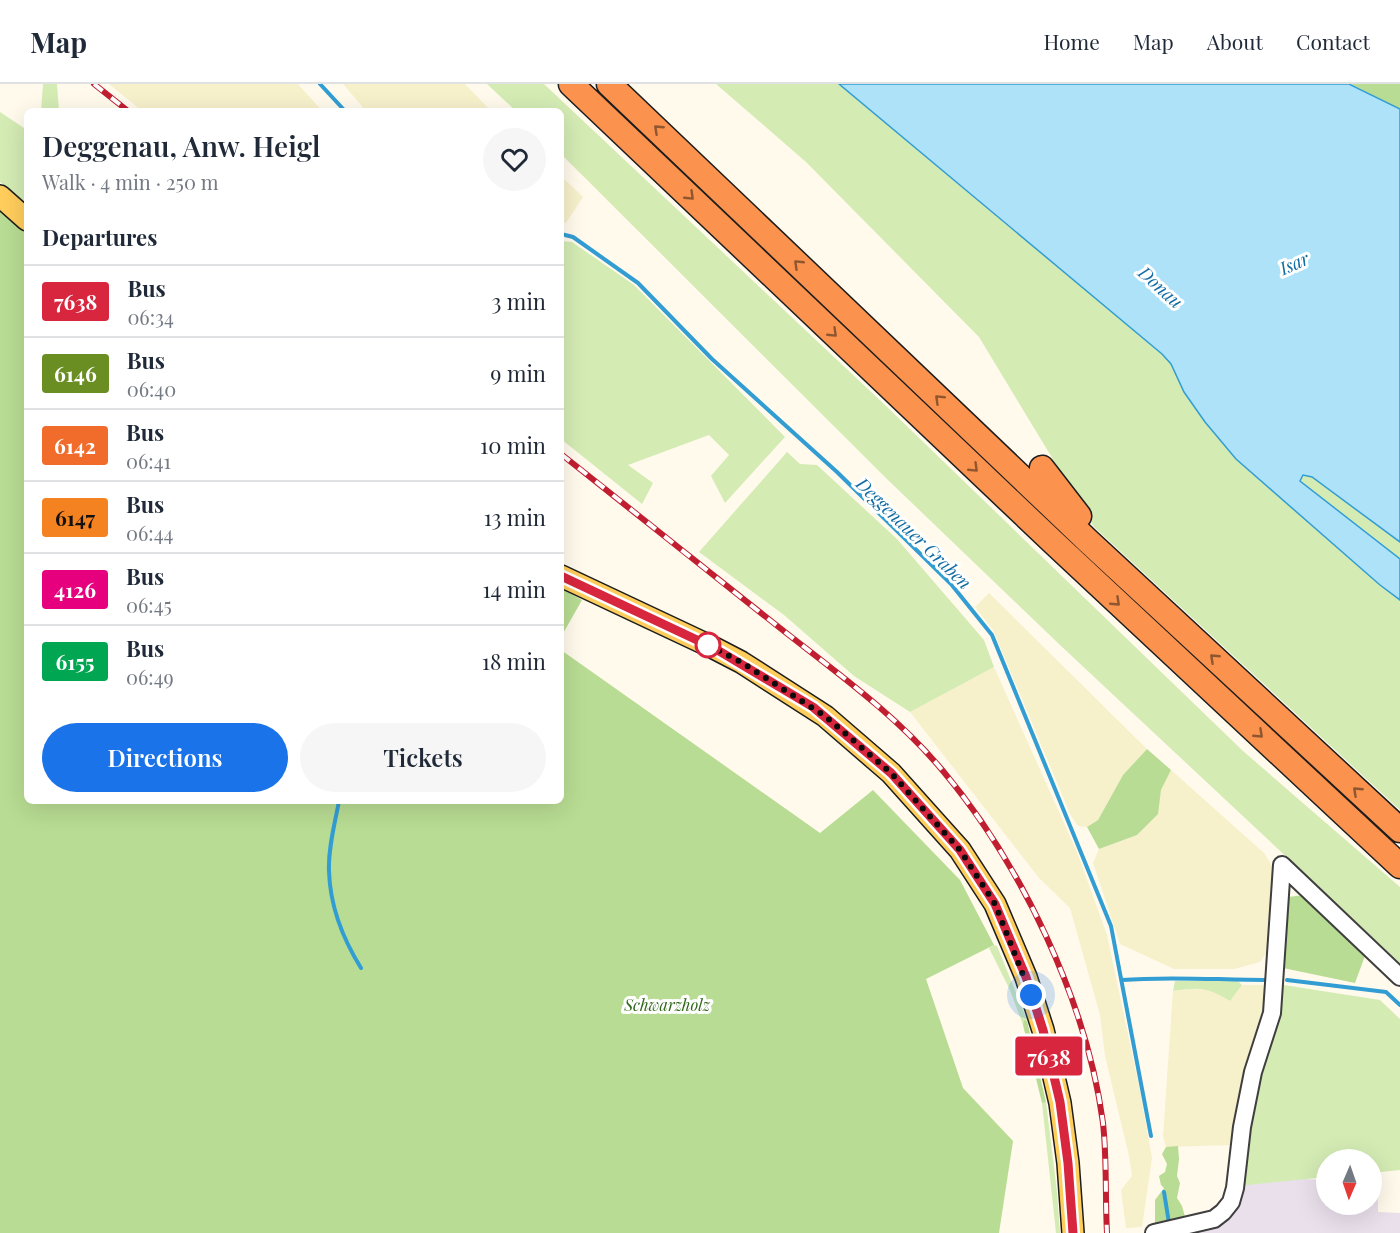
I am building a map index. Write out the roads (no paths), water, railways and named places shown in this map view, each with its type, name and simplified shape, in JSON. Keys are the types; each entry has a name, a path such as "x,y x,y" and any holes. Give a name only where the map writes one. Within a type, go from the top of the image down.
{"highway":[{"path":"571,84 1053,542 1400,866"},
{"path":"609,84 1088,541 1400,831"},
{"path":"1042,468 1080,518 1088,541"}],"main road":[{"path":"0,196 24,217"},
{"path":"564,577 714,648 817,710 891,773 960,850 995,904 1026,977 1043,1030 1060,1102 1068,1163 1073,1233"}],"street":[{"path":"1156,1233 1214,1219 1231,1202 1251,1083 1272,1012 1282,865 1400,977"}],"water":[{"path":"839,84 1349,84 1400,109 1400,542 1312,477 1303,475 1300,481 1400,559 1400,600 1236,459 1205,422 1184,392 1171,364 1162,354"}],"waterway":[{"name":"Deggenauer Graben","path":"320,84 342,108"},
{"name":"Deggenauer Graben","path":"564,235 573,237 638,283 712,359 837,472 951,584 992,635 1111,926 1151,1136"},
{"path":"338,804 330,853 330,884 339,922 361,968"},
{"name":"Deggenauer Graben","path":"1122,980 1176,978 1268,980"},
{"name":"Deggenauer Graben","path":"1287,980 1386,992 1400,1005"},
{"path":"1164,1192 1169,1223"}],"railway":[{"path":"94,84 124,108"},
{"path":"564,456 868,697 926,751 972,808 1024,891 1066,983 1082,1030 1095,1077 1103,1123 1107,1233"}],"water label":[{"name":"Isar","path":"1294,263"},
{"name":"Donau","path":"1161,287"}],"park label":[{"name":"Schwarzholz","path":"667,1004"}]}
